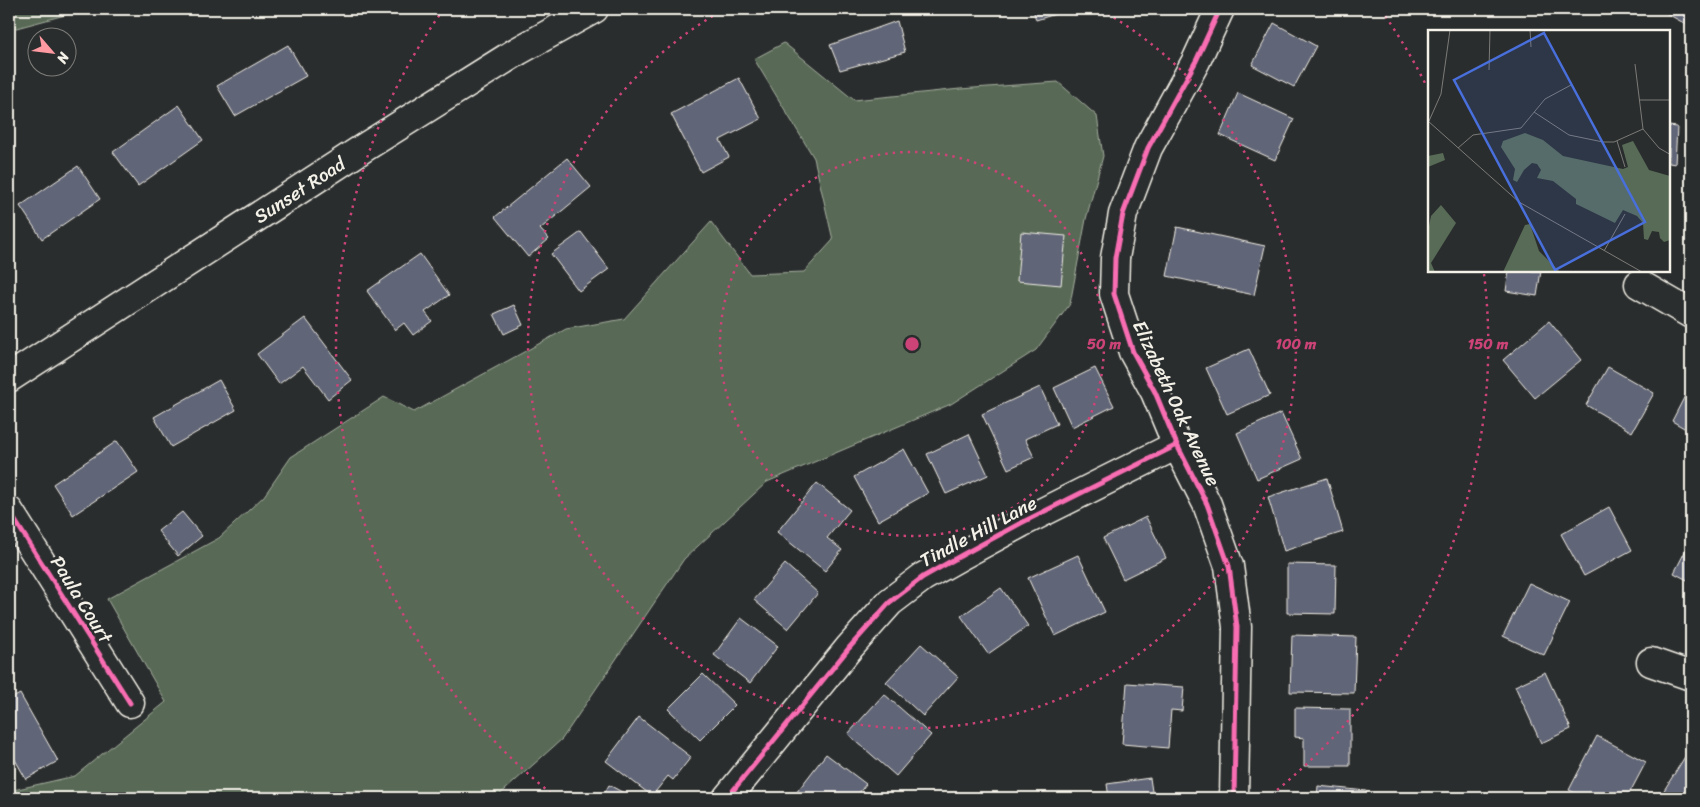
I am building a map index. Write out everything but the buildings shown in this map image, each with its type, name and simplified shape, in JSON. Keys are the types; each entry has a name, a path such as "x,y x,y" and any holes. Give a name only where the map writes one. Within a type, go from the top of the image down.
{"street":[{"name":"Sunset Road","path":"9,378 365,147 518,51 594,9"},
{"name":"Elizabeth Oak Avenue","path":"1220,9 1196,61 1148,148 1124,214 1115,258 1114,294 1133,352 1155,392 1177,445 1208,504 1229,566 1237,627 1234,798"},
{"path":"1639,284 1691,314"},
{"name":"Tindle Hill Lane","path":"727,798 849,648 890,602 923,576 1021,523 1177,445"},
{"name":"Paula Court","path":"9,511 130,703"},
{"path":"1651,662 1691,676"}],"green space":[{"path":"9,9 80,9 9,30"},
{"path":"784,43 854,100 960,89 1058,82 1097,116 1103,156 1086,219 1070,304 1036,350 951,404 767,482 684,559 562,739 496,798 9,798 9,791 75,776 166,702 107,599 219,538 264,496 291,457 384,397 414,412 566,329 624,319 711,222 750,274 804,272 833,240 814,158 754,59"}],"cycle path":[{"path":"1220,9 1196,61 1148,148 1123,214 1115,258 1114,294 1133,352 1155,392 1177,445 1207,504 1229,566 1237,627 1234,798"},
{"path":"727,798 849,648 890,602 923,577 962,555 1021,523 1177,445"},
{"path":"9,511 130,703"}]}
